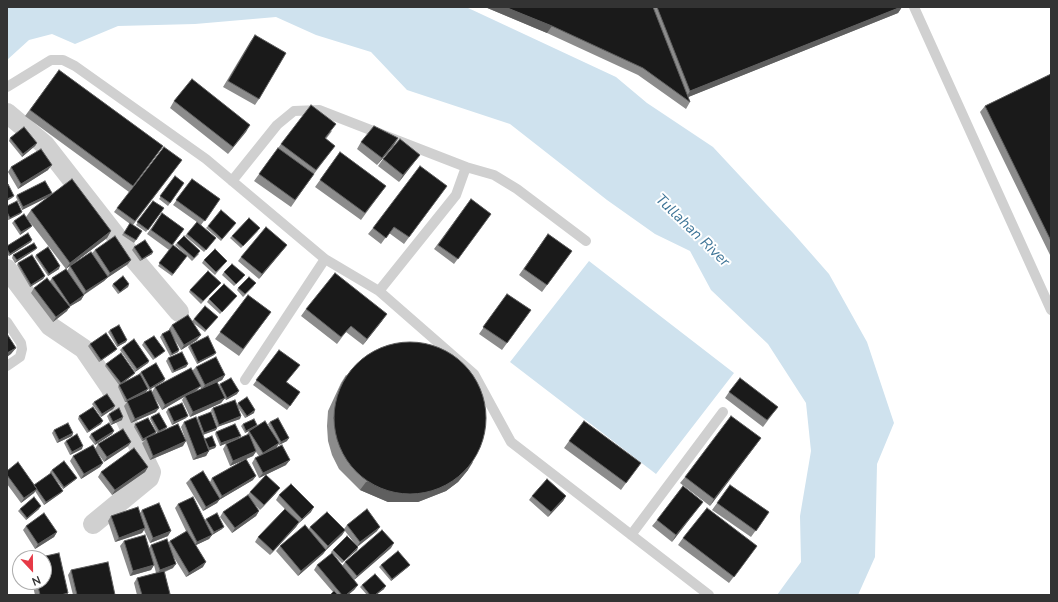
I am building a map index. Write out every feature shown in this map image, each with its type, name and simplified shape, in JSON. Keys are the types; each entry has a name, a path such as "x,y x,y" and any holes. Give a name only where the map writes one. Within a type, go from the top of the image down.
{"street":[{"path":"7,113 45,145 134,259 179,312"},
{"path":"7,269 50,326 84,348 110,387 151,472 149,478 93,524"}],"lane":[{"path":"914,7 1051,310"},
{"path":"7,87 51,60 63,60 75,66 199,155 325,259 379,291 474,374 511,442 709,595"},
{"path":"232,181 277,125 294,111 319,110 466,168 494,175 517,189 586,241"},
{"path":"379,291 456,195 466,168"},
{"path":"244,380 325,259"},
{"path":"7,322 21,343 22,349 20,357 7,366"},
{"path":"631,535 723,412"}],"water":[{"name":"Tullahan River","path":"7,7 466,7 616,77 647,103 713,147 829,274 867,342 894,423 877,464 875,557 858,595 777,595 801,562 800,516 811,451 806,403 768,344 711,290 690,251 655,234 607,200 510,124 407,90 371,52 316,35 276,17 195,24 118,26 75,44 52,34 29,40 7,60"},
{"path":"589,261 734,373 656,474 510,362"}],"building":[{"path":"505,7 653,7 690,102 643,68 552,26"},
{"path":"657,7 901,7 690,91"},
{"path":"255,35 286,53 259,99 228,81"},
{"path":"59,70 163,146 133,186 30,110"},
{"path":"1051,74 1051,241 985,106"},
{"path":"192,79 250,125 233,147 174,101"},
{"path":"311,105 336,124 325,138 335,146 316,170 281,144"},
{"path":"374,126 398,138 382,158 361,142"},
{"path":"24,127 37,143 23,154 10,138"},
{"path":"400,139 420,155 403,175 383,159"},
{"path":"164,147 182,160 135,221 117,208"},
{"path":"278,148 314,174 295,200 259,174"},
{"path":"41,149 52,165 21,184 11,167"},
{"path":"340,152 386,186 365,213 320,180"},
{"path":"420,166 447,186 409,237 394,227 386,238 373,228"},
{"path":"175,176 184,183 170,203 160,196"},
{"path":"72,179 111,231 70,263 31,210"},
{"path":"192,179 220,199 205,221 176,200"},
{"path":"45,181 52,193 23,207 17,195"},
{"path":"7,184 14,196 7,199"},
{"path":"471,199 491,214 458,259 438,245"},
{"path":"17,201 22,212 10,218 7,212 7,206"},
{"path":"153,201 164,208 148,230 137,222"},
{"path":"221,210 236,223 222,239 208,226"},
{"path":"162,213 184,229 172,245 151,230"},
{"path":"24,214 32,226 21,232 14,221"},
{"path":"249,218 260,228 243,246 232,236"},
{"path":"197,222 216,238 206,250 187,234"},
{"path":"130,223 142,231 136,240 124,233"},
{"path":"266,227 287,245 262,274 241,257"},
{"path":"28,233 32,240 10,254 7,246"},
{"path":"548,234 572,251 547,285 524,269"},
{"path":"115,236 131,260 110,273 95,250"},
{"path":"184,236 200,251 194,258 177,243"},
{"path":"145,240 153,252 142,259 134,247"},
{"path":"34,243 37,248 17,260 13,255"},
{"path":"173,245 187,256 173,274 159,263"},
{"path":"48,247 60,266 49,274 36,255"},
{"path":"215,249 227,261 216,272 204,260"},
{"path":"91,252 108,277 86,291 70,266"},
{"path":"32,255 45,276 31,285 18,263"},
{"path":"232,264 245,275 236,284 224,272"},
{"path":"66,269 84,295 70,305 52,278"},
{"path":"208,271 221,283 203,301 190,290"},
{"path":"335,273 387,314 367,339 351,326 341,337 306,309"},
{"path":"123,276 129,284 120,292 113,284"},
{"path":"249,277 256,283 245,294 238,288"},
{"path":"47,278 70,307 56,317 34,288"},
{"path":"224,284 237,296 222,312 209,299"},
{"path":"507,294 531,310 507,343 483,327"},
{"path":"248,295 271,312 243,349 220,332"},
{"path":"205,306 218,317 206,330 194,319"},
{"path":"188,315 201,335 184,345 172,325"},
{"path":"119,325 127,340 118,345 110,330"},
{"path":"170,330 179,350 172,354 162,334"},
{"path":"106,333 117,349 101,360 90,344"},
{"path":"7,334 16,348 7,353"},
{"path":"154,336 165,351 155,358 144,342"},
{"path":"208,336 216,353 198,362 190,345"},
{"path":"134,339 149,361 137,369 122,348"},
{"path":"417,342 439,347 459,359 469,369 481,389 485,403 485,433 481,447 469,467 459,477 439,489 425,493 403,494 381,489 361,477 351,467 339,447 335,433 334,411 339,389 351,369 361,359 381,347 395,343"},
{"path":"279,350 300,365 286,382 300,392 290,406 256,380"},
{"path":"182,352 188,364 174,371 168,358"},
{"path":"121,353 135,373 121,383 106,364"},
{"path":"216,357 225,375 205,385 196,367"},
{"path":"156,363 165,379 150,388 141,372"},
{"path":"191,368 201,386 165,405 155,387"},
{"path":"140,374 148,389 127,400 119,385"},
{"path":"231,378 239,391 227,398 220,384"},
{"path":"740,378 778,407 767,420 729,392"},
{"path":"217,382 225,398 193,412 185,396"},
{"path":"151,390 159,408 135,419 127,401"},
{"path":"107,394 115,406 102,414 94,402"},
{"path":"247,397 255,410 247,416 238,403"},
{"path":"235,400 241,416 219,425 213,408"},
{"path":"182,403 188,416 174,422 168,409"},
{"path":"93,407 103,421 89,431 79,416"},
{"path":"119,408 123,417 113,422 109,414"},
{"path":"211,412 217,428 204,433 198,417"},
{"path":"159,413 167,427 159,431 151,417"},
{"path":"731,416 761,438 714,499 685,477"},
{"path":"196,417 209,451 197,456 184,422"},
{"path":"148,418 156,432 143,439 135,424"},
{"path":"278,418 289,438 281,442 270,422"},
{"path":"254,419 257,425 246,431 243,424"},
{"path":"265,421 279,443 263,453 249,431"},
{"path":"584,421 641,463 626,483 569,441"},
{"path":"68,423 73,433 59,440 54,430"},
{"path":"109,423 114,431 96,442 91,434"},
{"path":"178,424 186,441 153,456 146,438"},
{"path":"235,424 241,436 221,443 216,432"},
{"path":"123,429 131,442 107,457 98,444"},
{"path":"77,434 83,446 72,452 66,441"},
{"path":"249,434 256,451 233,461 226,444"},
{"path":"212,436 216,446 209,448 205,439"},
{"path":"93,445 103,463 84,474 73,456"},
{"path":"282,445 290,460 263,473 255,458"},
{"path":"134,448 148,467 115,490 101,472"},
{"path":"246,459 256,476 222,496 212,478"},
{"path":"64,461 77,478 64,487 52,470"},
{"path":"18,462 37,489 24,498 7,475 7,471"},
{"path":"203,471 220,499 206,507 190,479"},
{"path":"51,473 63,491 46,502 34,485"},
{"path":"266,475 280,488 264,505 250,492"},
{"path":"547,479 566,496 551,512 532,496"},
{"path":"291,484 314,507 302,519 279,495"},
{"path":"730,485 769,512 756,531 717,503"},
{"path":"683,486 703,502 676,535 657,520"},
{"path":"248,495 259,511 235,528 223,512"},
{"path":"34,497 41,506 27,518 20,509"},
{"path":"193,497 212,535 197,542 178,504"},
{"path":"159,503 171,531 153,538 142,510"},
{"path":"138,507 145,528 119,538 111,516"},
{"path":"707,508 757,546 734,577 683,538"},
{"path":"285,509 299,522 273,551 258,537"},
{"path":"367,509 380,527 360,542 347,525"},
{"path":"327,512 345,530 328,546 310,527"},
{"path":"44,513 57,532 38,544 26,526"},
{"path":"217,513 224,527 214,532 206,519"},
{"path":"305,525 326,550 301,571 280,546"},
{"path":"382,530 394,543 357,576 345,562"},
{"path":"187,531 206,562 189,573 170,541"},
{"path":"145,535 154,565 133,571 124,541"},
{"path":"347,536 358,547 344,561 333,550"},
{"path":"167,539 176,564 160,570 151,545"},
{"path":"398,551 410,565 392,579 381,565"},
{"path":"59,553 68,593 61,595 40,595 39,590 52,590 52,555"},
{"path":"332,553 358,585 346,595 342,595 317,565"},
{"path":"108,562 115,595 77,595 71,570"},
{"path":"164,571 170,594 142,595 137,578"},
{"path":"375,574 386,586 375,595 370,595 362,585"},
{"path":"334,591 338,595 330,595"}]}
